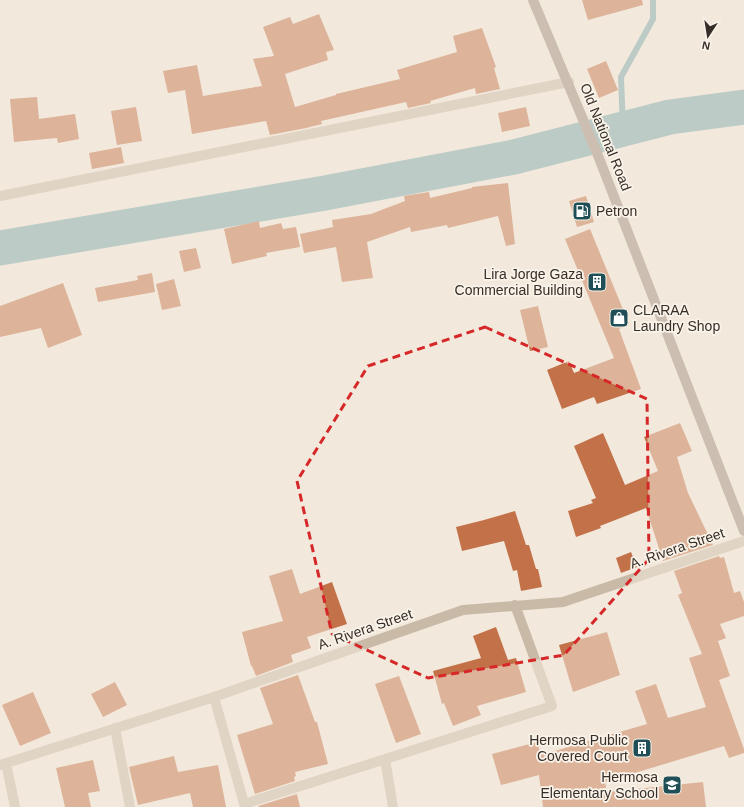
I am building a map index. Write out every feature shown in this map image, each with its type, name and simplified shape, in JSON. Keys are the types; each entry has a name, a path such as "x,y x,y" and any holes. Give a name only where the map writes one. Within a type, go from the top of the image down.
{"main road":[{"name":"Old National Road","path":"533,0 569,82 597,152 744,531"}],"street":[{"path":"0,196 569,82"},
{"name":"A. Rivera Street","path":"3,764 214,697 463,610 562,602 744,541"},
{"path":"214,697 244,806 552,706 515,605"},
{"path":"115,728 130,807"},
{"path":"385,759 393,807"},
{"path":"3,764 15,807"}],"highlighted area":[{"path":"485,327 647,399 649,559 564,655 428,678 332,634 297,481 368,366"}],"building":[{"path":"582,0 642,0 643,5 588,20"},
{"path":"319,14 334,50 326,52 328,60 285,74 295,107 336,94 400,79 397,70 457,52 453,36 482,28 496,67 494,68 500,89 476,94 475,88 430,101 431,103 408,108 406,102 321,121 322,124 306,128 270,135 266,121 192,134 185,90 168,93 163,71 197,65 203,96 262,86 253,59 274,56 263,27 290,17 293,24"},
{"path":"606,61 618,90 599,98 587,69"},
{"path":"37,97 39,119 75,114 79,139 58,143 57,138 14,142 10,99"},
{"path":"136,107 142,141 117,145 111,111"},
{"path":"526,107 530,126 502,132 498,113"},
{"path":"121,147 124,163 92,169 89,153"},
{"path":"508,183 515,244 506,246 498,216 448,228 447,225 411,232 410,227 367,242 373,278 342,282 336,247 304,253 300,234 333,227 332,220 371,214 405,201 404,196 429,192 430,198 472,187"},
{"name":"Petron","path":"586,196 594,222 577,227 569,201"},
{"path":"259,221 260,228 281,223 283,229 296,227 300,247 266,253 267,256 232,264 224,229"},
{"path":"590,229 629,324 619,329 641,389 597,404 594,397 562,409 547,370 569,361 574,373 614,358 565,239"},
{"path":"196,248 201,268 184,272 179,251"},
{"path":"152,273 155,292 98,302 95,288 138,280 137,276"},
{"path":"174,279 181,306 162,310 156,284"},
{"path":"63,283 82,335 48,348 41,328 0,337 0,306"},
{"path":"538,306 548,347 530,351 520,310"},
{"path":"680,423 692,451 677,457 688,493 713,545 663,561 646,508 600,526 601,528 576,537 568,511 593,503 591,500 596,498 574,446 603,433 625,485 658,471 644,437"},
{"path":"515,511 526,545 529,545 536,569 538,569 542,587 521,591 517,570 513,571 504,541 462,551 456,527"},
{"path":"631,552 637,567 621,573 616,558"},
{"path":"719,556 720,558 724,557 734,593 740,591 744,602 744,616 720,624 726,638 718,641 730,676 719,680 744,749 744,753 729,758 724,746 605,782 607,792 703,782 706,807 543,807 539,775 501,785 492,754 537,742 541,755 647,724 635,691 656,684 668,718 706,707 689,658 702,654 678,595 682,593 674,571"},
{"path":"292,569 300,594 332,582 347,624 307,637 311,648 291,655 293,662 256,676 251,666 242,632 283,621 269,576"},
{"path":"496,627 508,660 516,658 526,692 477,706 481,715 453,726 444,703 442,704 433,671 481,658 473,636"},
{"path":"607,632 620,675 573,692 559,645"},
{"path":"298,675 315,722 317,722 328,764 295,772 295,781 255,794 237,735 273,724 260,688"},
{"path":"399,676 421,734 396,743 375,684"},
{"path":"115,682 127,705 103,717 91,694"},
{"path":"33,692 51,733 20,746 2,705"},
{"path":"174,756 178,772 218,765 226,807 193,807 190,793 138,805 129,767"},
{"path":"93,760 100,791 88,793 91,807 65,807 56,768"},
{"path":"297,794 300,807 258,806"}],"waterway":[{"path":"623,129 621,77 653,19 653,0"},
{"path":"0,248 325,193 514,157 670,117 744,107"}],"place":[{"name":"Petron","path":"582,211"},
{"name":"Lira Jorge Gaza Commercial Building","path":"597,282"},
{"name":"CLARAA Laundry Shop","path":"619,318"},
{"name":"Hermosa Public Covered Court","path":"642,748"},
{"name":"Hermosa Elementary School","path":"672,785"}]}
